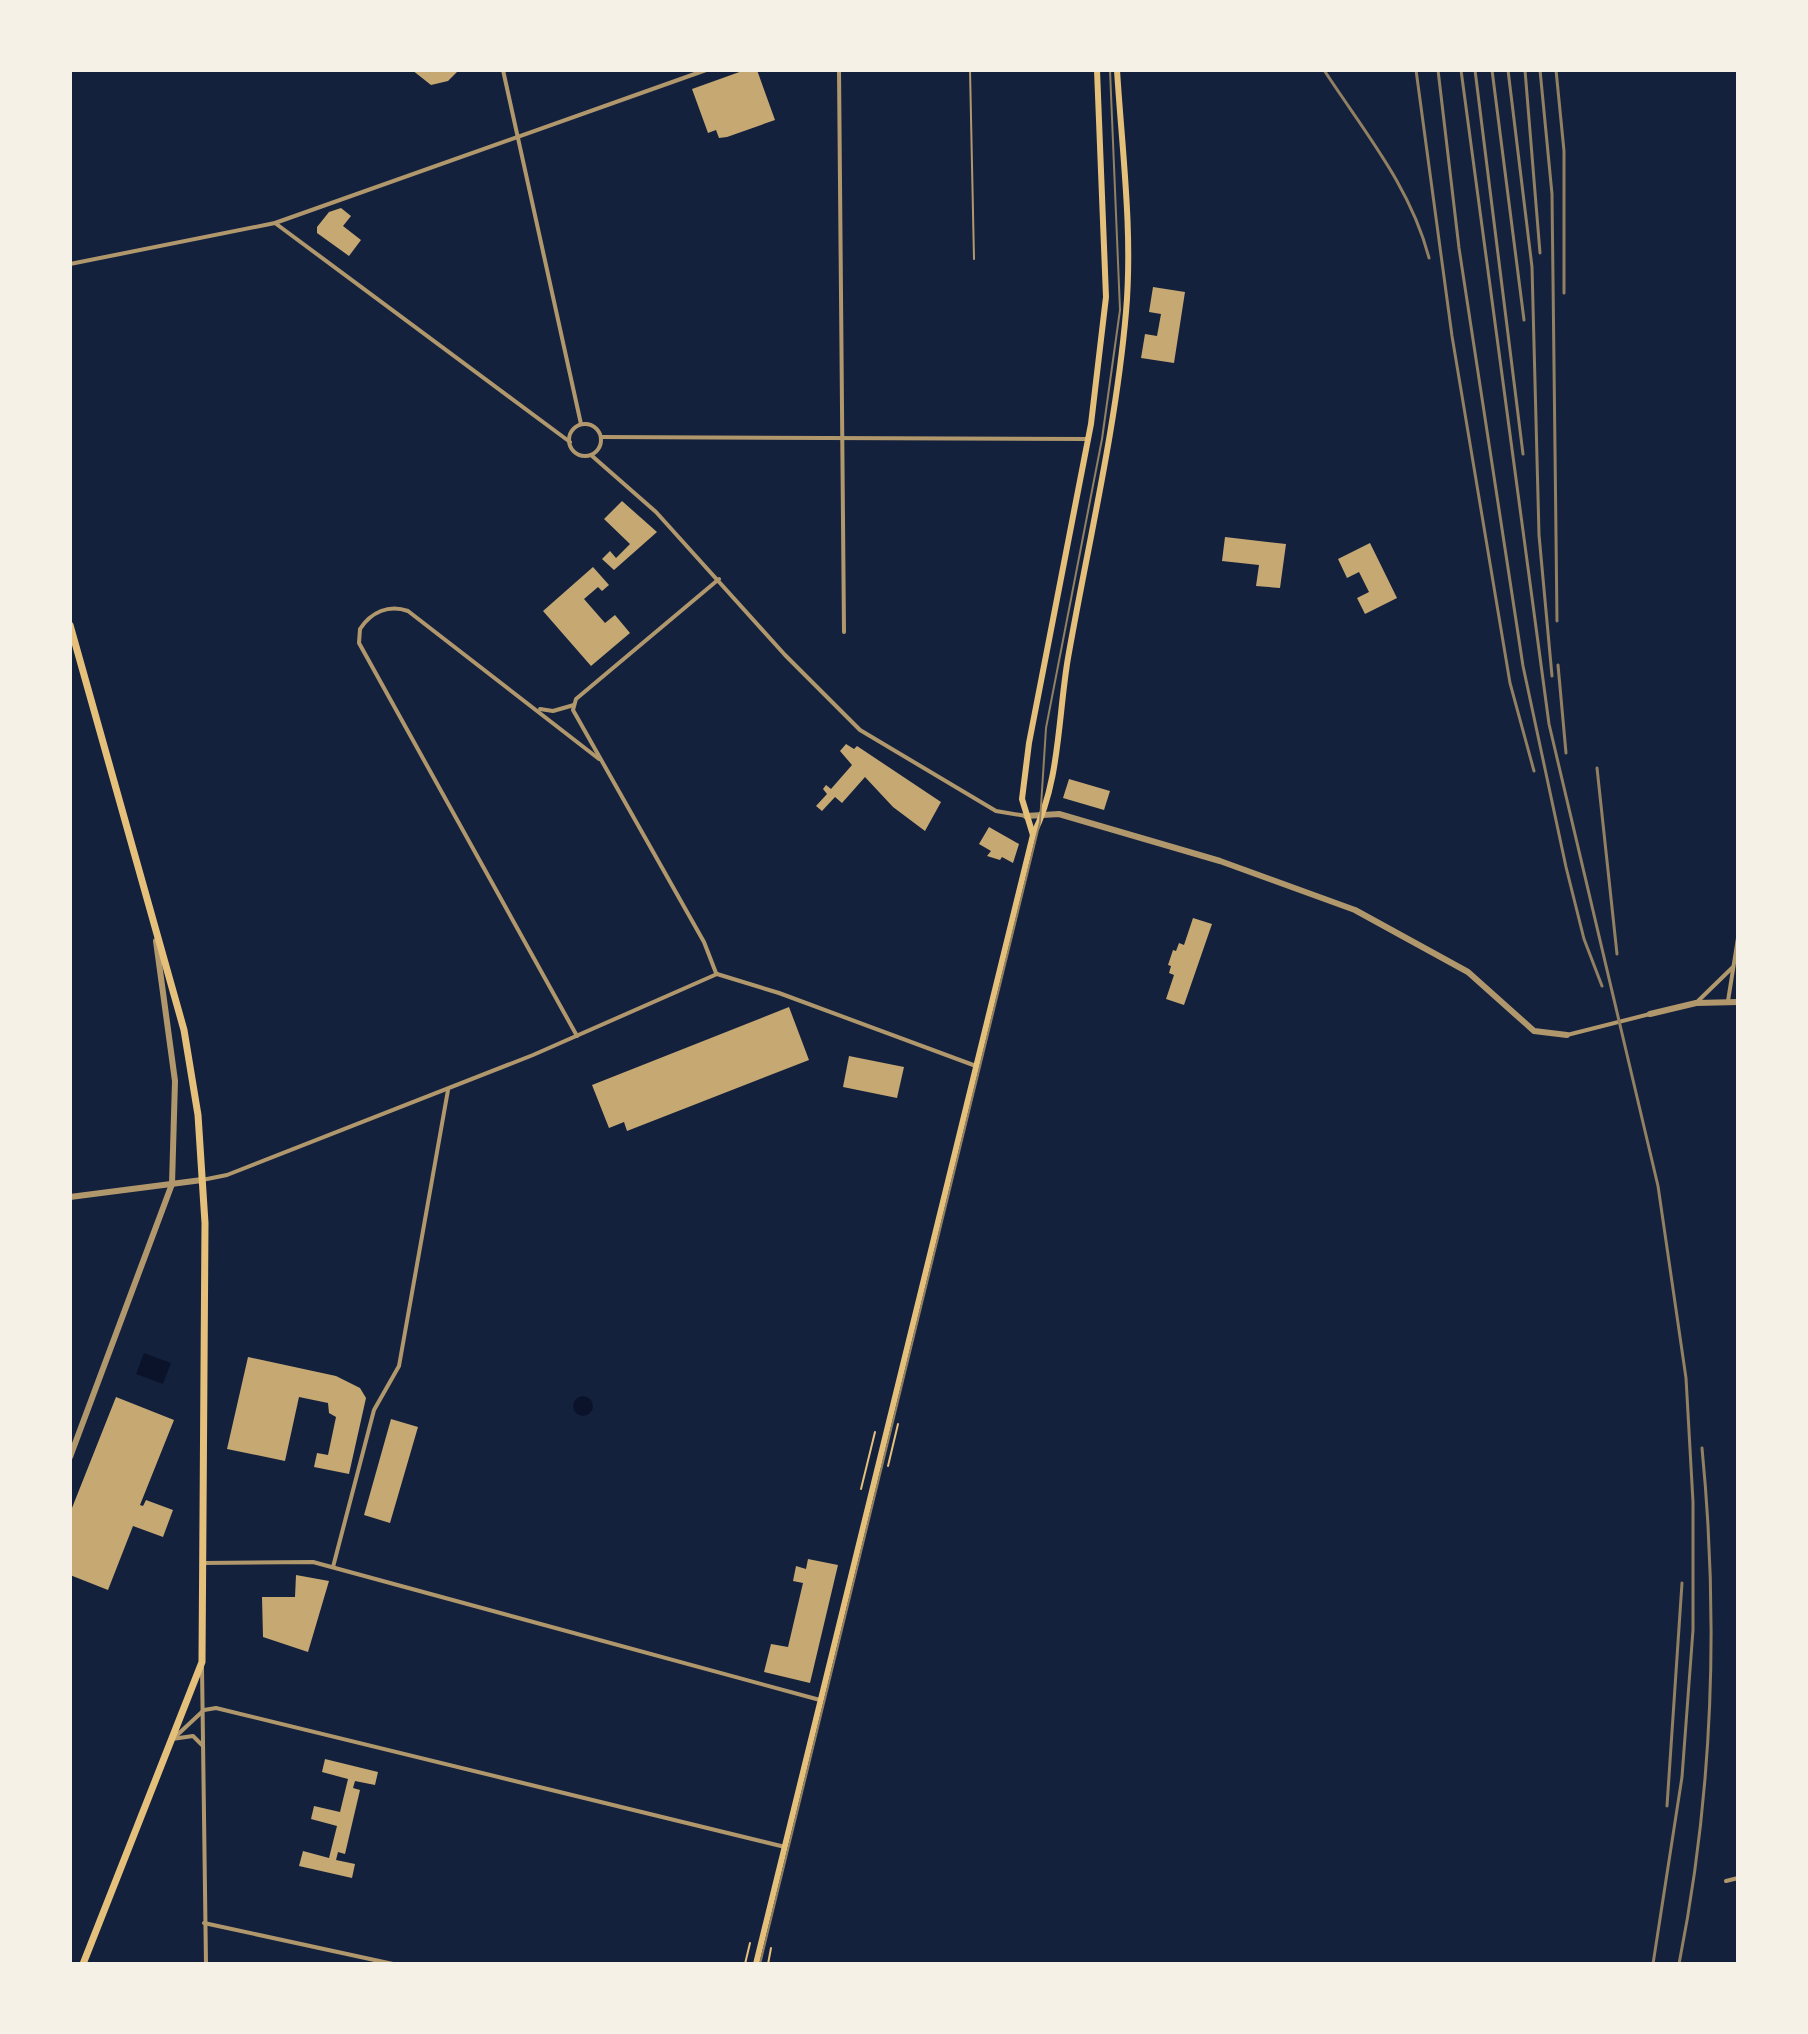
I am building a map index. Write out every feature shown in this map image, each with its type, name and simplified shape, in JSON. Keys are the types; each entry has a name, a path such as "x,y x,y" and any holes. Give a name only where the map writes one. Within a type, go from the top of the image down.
{"main road":[{"path":"1033,835 1022,792 1036,693 1046,661 1088,439 1106,297 1097,70"},
{"path":"756,1964 1033,835 1048,813 1126,313 1127,260 1117,70"},
{"path":"70,625 148,898 194,1078 205,1228 202,1662 83,1964"}],"street":[{"path":"503,70 581,424"},
{"path":"70,264 275,223 706,70"},
{"path":"839,70 844,632"},
{"path":"275,223 570,442 577,454 591,455 640,497 719,579 785,655 860,730 996,811 1026,816 1048,813 1220,861 1365,914 1468,972 1534,1031 1567,1035 1696,1003 1738,1002"},
{"path":"581,424 596,428 601,437 599,447 591,455"},
{"path":"570,442 571,433 581,424"},
{"path":"601,437 1088,439"},
{"path":"717,974 704,942 574,714 574,705 576,699 719,579"},
{"path":"577,1036 359,643 360,629 382,610 393,608 408,611 599,759"},
{"path":"538,709 553,711 574,705"},
{"path":"70,1457 172,1184 176,1120 172,1044 148,898"},
{"path":"1728,1001 1738,938"},
{"path":"1735,965 1738,971"},
{"path":"1696,1003 1735,965"},
{"path":"70,1197 231,1174 448,1090 717,974 779,993 976,1066"},
{"path":"333,1567 374,1410 399,1366 448,1090"},
{"path":"202,1563 313,1562 822,1701"},
{"path":"202,1662 203,1923 206,1964"},
{"path":"172,1739 204,1710 216,1708 786,1847"},
{"path":"172,1739 193,1736 202,1747"},
{"path":"1726,1881 1738,1878"},
{"path":"203,1923 393,1964"}],"lane":[{"path":"970,70 974,259"}],"path":[{"path":"888,1466 899,1419"},
{"path":"861,1489 875,1432"},
{"path":"745,1964 750,1943"},
{"path":"768,1964 771,1948"}],"water":[{"path":"144,1353 171,1363 163,1384 136,1374"},
{"path":"583,1396 590,1399 593,1406 590,1413 583,1416 576,1413 573,1406 576,1399"}],"building":[{"path":"412,70 459,70 448,81 431,85"},
{"path":"745,70 757,70 775,120 727,137 719,138 716,130 708,133 692,89"},
{"path":"341,208 351,216 343,226 361,240 349,256 317,233 317,227 329,212"},
{"path":"1153,287 1185,292 1174,363 1141,358 1145,334 1157,336 1161,314 1149,312"},
{"path":"622,501 657,532 614,570 602,559 610,551 616,558 630,544 604,519"},
{"path":"1225,537 1286,544 1280,588 1256,586 1259,565 1222,561"},
{"path":"1370,543 1397,598 1365,614 1357,598 1369,592 1359,572 1347,578 1338,559"},
{"path":"593,567 609,585 602,591 598,587 584,599 605,623 615,615 630,633 591,666 543,611"},
{"path":"846,744 854,749 857,746 941,802 925,831 893,807 865,777 842,803 835,797 822,811 816,806 827,794 823,789 826,785 831,789 852,765 840,751"},
{"path":"1069,779 1110,791 1104,810 1063,798"},
{"path":"989,827 1019,844 1013,863 1002,857 1000,860 987,856 991,851 979,844"},
{"path":"1193,918 1212,924 1184,1005 1166,999 1174,975 1169,973 1171,966 1168,965 1173,950 1176,951 1179,943 1184,945"},
{"path":"789,1007 809,1060 627,1131 624,1122 609,1128 592,1085"},
{"path":"849,1056 904,1067 897,1098 843,1087"},
{"path":"248,1357 336,1376 360,1388 366,1398 349,1474 314,1467 317,1453 328,1455 336,1417 329,1413 328,1403 299,1397 285,1461 227,1449"},
{"path":"116,1397 174,1420 140,1505 143,1506 146,1500 173,1510 163,1537 133,1526 108,1590 70,1575 70,1513"},
{"path":"391,1419 418,1427 390,1523 364,1515"},
{"path":"808,1559 838,1565 810,1683 764,1672 771,1644 788,1647 803,1583 793,1581 796,1566 806,1569"},
{"path":"296,1575 329,1581 308,1652 263,1637 262,1597 295,1597"},
{"path":"325,1759 378,1772 375,1785 355,1781 353,1788 360,1790 345,1854 338,1852 336,1860 355,1864 352,1878 299,1866 303,1851 329,1858 337,1826 311,1819 314,1806 340,1812 348,1779 322,1772"}],"tram line":[{"path":"760,1964 1040,822 1046,728 1102,439 1120,310 1110,70"}],"railway":[{"path":"1324,70 1398,183 1421,232 1429,258"},
{"path":"1416,70 1452,336 1510,683 1534,771"},
{"path":"1438,70 1459,248 1523,666 1566,867 1584,939 1602,986"},
{"path":"1461,70 1549,724 1658,1186 1686,1378 1693,1502 1693,1630 1682,1777 1653,1964"},
{"path":"1475,70 1523,454"},
{"path":"1492,70 1524,320"},
{"path":"1508,70 1532,267 1539,535 1552,676"},
{"path":"1525,70 1540,253"},
{"path":"1540,70 1552,194 1557,621"},
{"path":"1556,70 1564,151 1564,293"},
{"path":"1558,665 1566,753"},
{"path":"1597,768 1617,954"},
{"path":"1679,1964 1699,1836 1710,1707 1710,1578 1702,1448"},
{"path":"1667,1806 1682,1583"}]}
